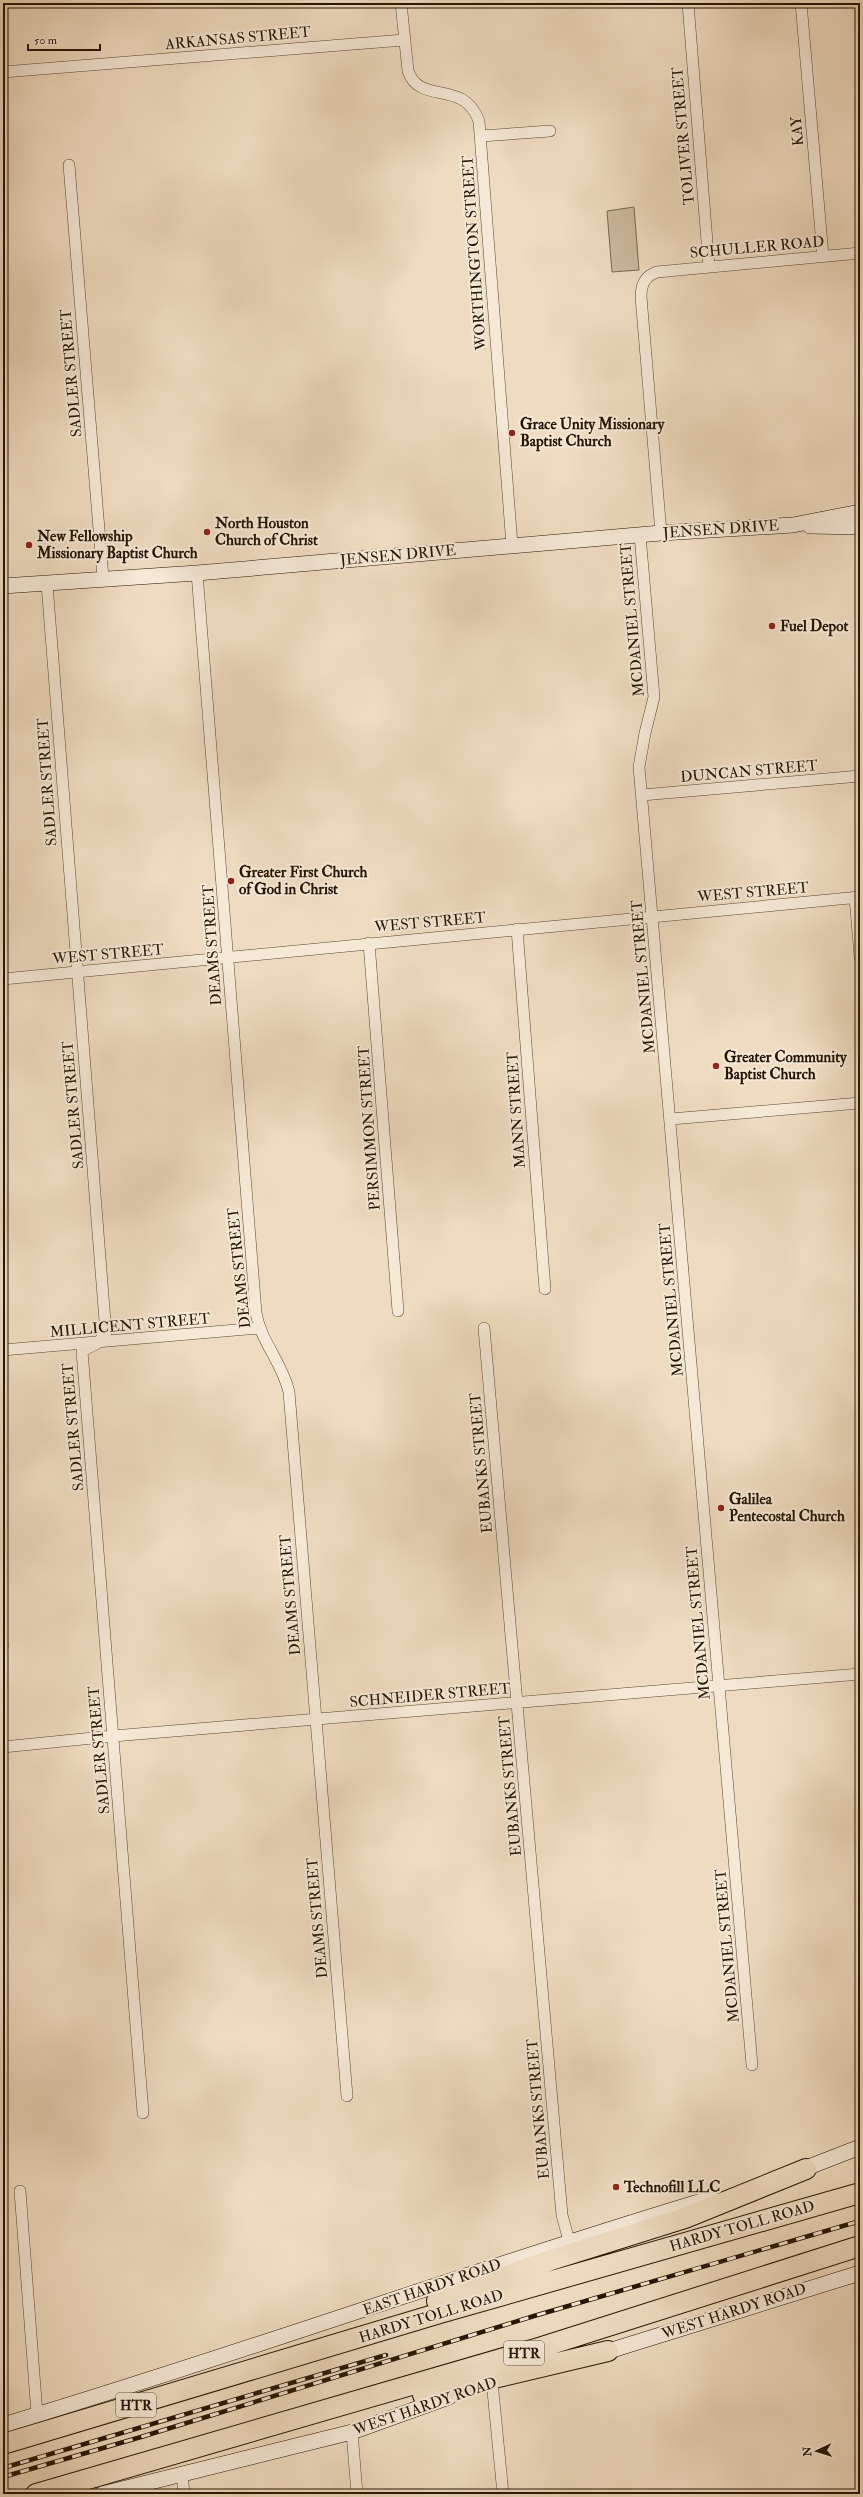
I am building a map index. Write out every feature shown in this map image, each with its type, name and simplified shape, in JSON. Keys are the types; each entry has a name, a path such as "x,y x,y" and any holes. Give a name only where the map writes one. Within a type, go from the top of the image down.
{"highway":[{"path":"335,2345 440,2300 551,2260 685,2218 806,2169"},
{"name":"HARDY TOLL ROAD","path":"3,2444 676,2244 860,2193"},
{"name":"HTR","path":"36,2494 186,2452 542,2347 860,2246"},
{"path":"186,2452 608,2351"}],"main road":[{"name":"JENSEN DRIVE","path":"793,525 860,512"},
{"name":"JENSEN DRIVE","path":"3,586 47,584 103,578 197,573 661,533 793,525 860,527"},
{"name":"EAST HARDY ROAD","path":"3,2424 344,2317 569,2240 806,2169 860,2147"},
{"name":"WEST HARDY ROAD","path":"102,2494 352,2432 492,2381 608,2351 860,2273"}],"street":[{"name":"WORTHINGTON STREET","path":"401,3 404,40 411,81 418,87 465,99 475,110 479,120 512,546"},
{"name":"TOLIVER STREET","path":"688,3 709,267"},
{"name":"KAY","path":"801,3 823,256"},
{"name":"ARKANSAS STREET","path":"3,72 404,40"},
{"path":"480,136 550,131"},
{"name":"SADLER STREET","path":"69,165 103,578"},
{"name":"SCHULLER ROAD","path":"661,533 641,297 641,287 649,274 860,253"},
{"name":"MCDANIEL STREET","path":"640,535 654,697 641,750 639,767 671,1119 752,2065"},
{"name":"DEAMS STREET","path":"197,573 259,1328 285,1374 288,1392 347,2096"},
{"name":"SADLER STREET","path":"47,584 106,1334 96,1344 82,1351 143,2113"},
{"name":"DUNCAN STREET","path":"642,795 860,776"},
{"path":"857,897 860,956"},
{"name":"WEST STREET","path":"3,979 857,897"},
{"name":"MANN STREET","path":"517,929 545,1289"},
{"name":"PERSIMMON STREET","path":"369,943 398,1311"},
{"path":"671,1119 860,1103"},
{"name":"MILLICENT STREET","path":"3,1350 96,1344 259,1328"},
{"name":"EUBANKS STREET","path":"484,1328 562,2215 569,2240"},
{"name":"SCHNEIDER STREET","path":"3,1747 113,1736 860,1674"},
{"path":"20,2191 38,2414"},
{"path":"492,2381 503,2494"},
{"path":"352,2432 357,2494"},
{"path":"182,2473 184,2494"}],"shaded area":[{"path":"634,207 639,270 612,272 607,211"},
{"path":"3,1588 8,1647 3,1647"}],"railway":[{"path":"3,2477 141,2437 534,2316 860,2221"},
{"path":"3,2468 386,2355"}],"place":[{"name":"Grace Unity Missionary Baptist Church","path":"512,433"},
{"name":"North Houston Church of Christ","path":"207,532"},
{"name":"New Fellowship Missionary Baptist Church","path":"29,545"},
{"name":"Fuel Depot","path":"772,626"},
{"name":"Greater First Church of God in Christ","path":"231,881"},
{"name":"Greater Community Baptist Church","path":"716,1066"},
{"name":"Galilea Pentecostal Church","path":"721,1508"},
{"name":"Technofill LLC","path":"616,2187"}]}
